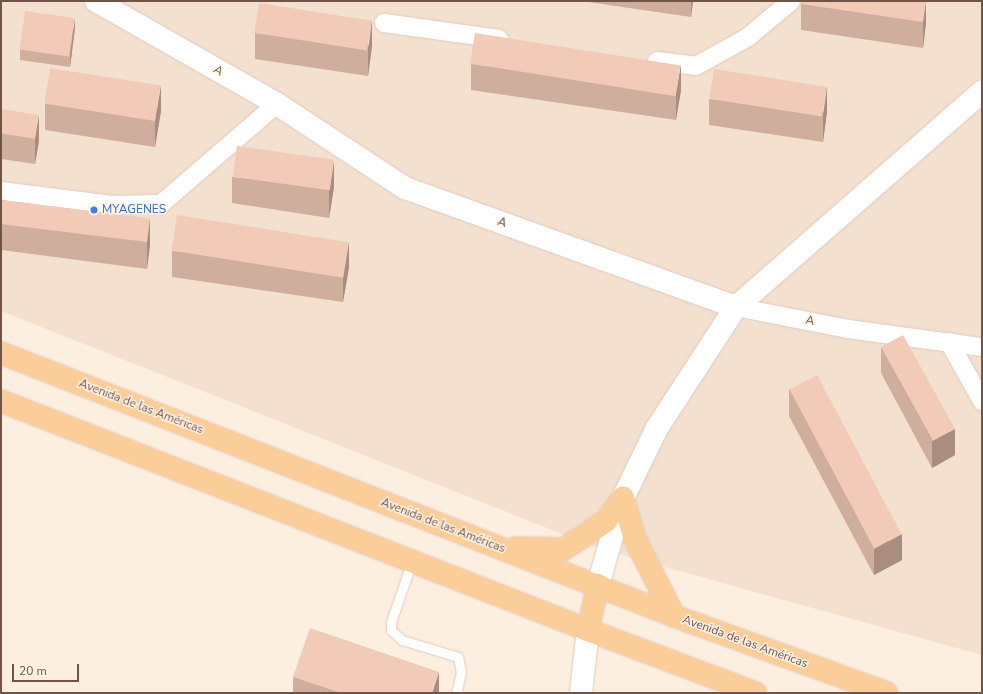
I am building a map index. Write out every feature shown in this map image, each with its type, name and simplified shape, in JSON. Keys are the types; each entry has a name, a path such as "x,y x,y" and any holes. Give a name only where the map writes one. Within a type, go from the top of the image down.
{"main road":[{"name":"Avenida de las Américas","path":"1,353 499,548 598,585 674,616 887,693"},
{"path":"1,401 588,630 756,693"},
{"path":"499,548 564,549 606,521 623,498"},
{"path":"623,498 635,539 674,616"},
{"path":"588,630 598,585"}],"street":[{"name":"A","path":"96,1 277,104 405,188 736,307 848,329 982,347"},
{"path":"641,59 696,66 748,37 792,1"},
{"path":"384,23 517,41"},
{"path":"598,585 623,498 657,428 736,307 982,92"},
{"path":"1,190 114,205 161,204 277,104"},
{"path":"949,342 982,401"},
{"path":"581,693 588,630"}],"lane":[{"path":"412,561 391,622 391,630 402,640 458,657 461,672 456,693"}],"shaded area":[{"path":"1,1 982,1 982,655 600,549 1,311"}],"building":[{"path":"802,1 926,1 923,22 801,4"},
{"path":"259,3 372,21 367,50 254,33"},
{"path":"25,11 75,18 69,57 20,50"},
{"path":"475,33 680,66 676,96 470,64"},
{"path":"50,68 161,86 155,121 44,104"},
{"path":"714,69 827,87 822,116 709,99"},
{"path":"1,109 39,115 35,139 1,133"},
{"path":"237,146 334,160 330,190 233,177"},
{"path":"1,200 150,218 147,242 1,224"},
{"path":"177,215 349,242 343,278 171,251"},
{"path":"903,335 955,429 933,441 881,347"},
{"path":"817,375 902,534 874,548 790,390"},
{"path":"310,628 439,672 432,693 341,693 293,677"}],"place":[{"name":"MYAGENES","path":"94,210"}]}
